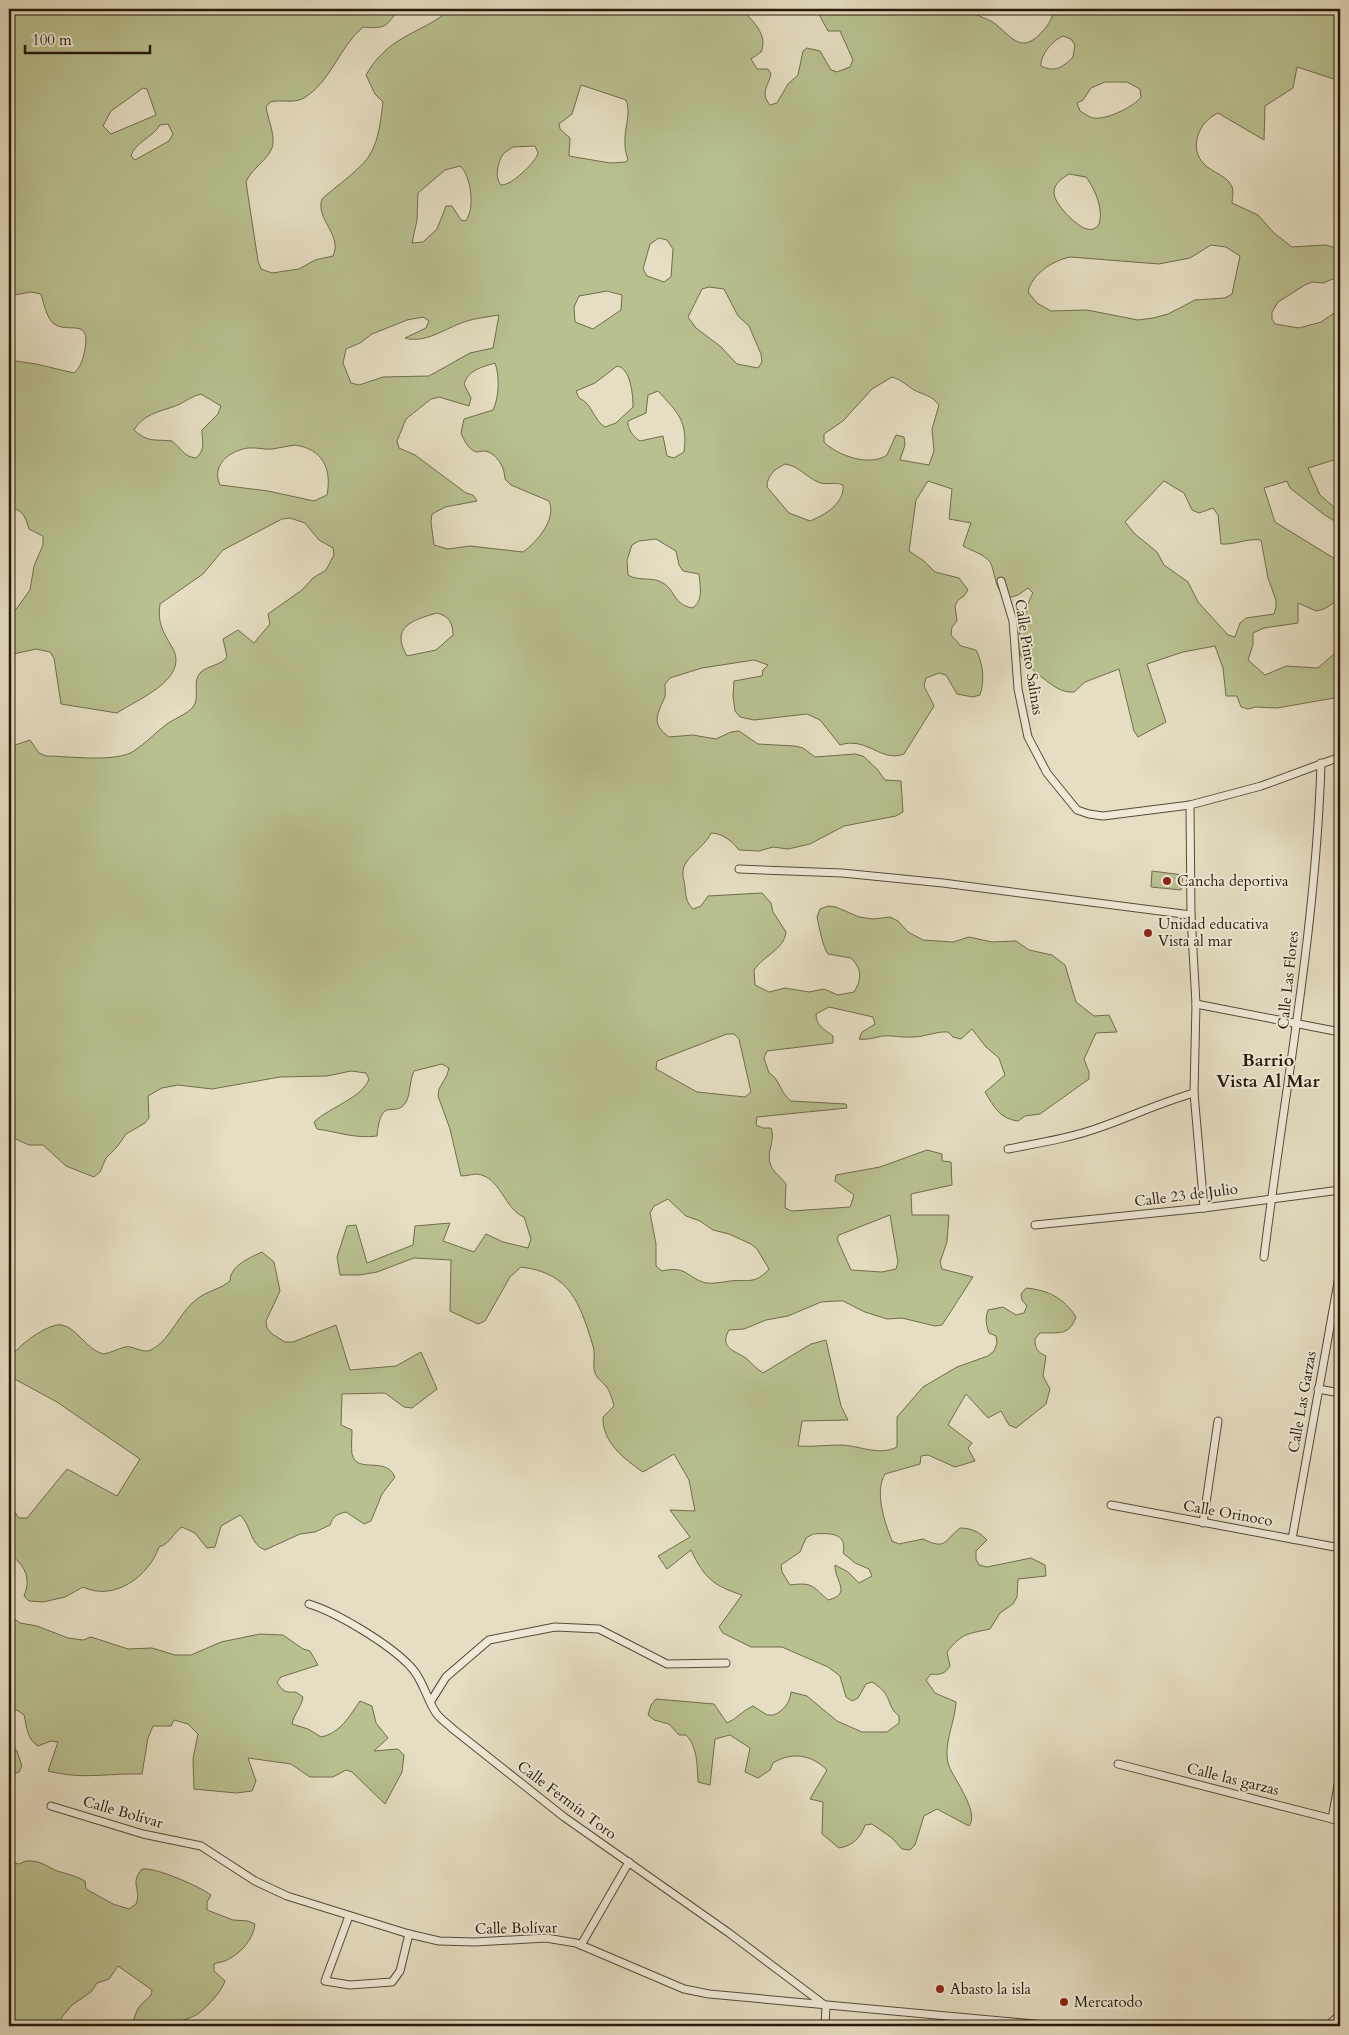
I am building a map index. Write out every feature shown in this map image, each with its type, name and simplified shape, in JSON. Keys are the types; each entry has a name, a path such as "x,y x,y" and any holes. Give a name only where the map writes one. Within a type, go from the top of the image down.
{"street":[{"name":"Calle Pinto Salinas","path":"1001,580 1012,621 1018,690 1028,736 1047,773 1077,810 1103,816 1190,805 1261,786 1340,757"},
{"name":"Calle Las Flores","path":"1264,1257 1271,1198 1298,1024 1319,823 1321,763"},
{"path":"1190,805 1191,915 1196,1004 1194,1093 1204,1208"},
{"path":"739,869 842,873 943,883 1191,915"},
{"path":"1196,1004 1340,1032"},
{"path":"1008,1149 1068,1137 1101,1127 1166,1101 1194,1093"},
{"name":"Calle 23 de Julio","path":"1035,1225 1204,1208 1340,1190"},
{"name":"Calle Las Garzas","path":"1292,1539 1340,1271"},
{"path":"1318,1389 1340,1393"},
{"path":"1203,1524 1218,1421"},
{"name":"Calle Orinoco","path":"1111,1505 1203,1524 1340,1548"},
{"name":"Calle Fermín Toro","path":"309,1604 329,1610 383,1645 410,1666 431,1700 436,1713 453,1729 564,1817 629,1862 826,2006"},
{"path":"431,1700 446,1677 489,1640 555,1627 599,1629 667,1664 726,1663"},
{"name":"Calle las garzas","path":"1118,1764 1340,1821"},
{"path":"1332,1819 1340,1774"},
{"name":"Calle Bolívar","path":"51,1806 143,1834 201,1846 255,1881 287,1896 409,1934 439,1941 475,1942 546,1938 581,1945 684,1989 709,1994 1056,2026"},
{"path":"581,1945 629,1862"},
{"path":"349,1916 325,1980 350,1985 392,1982 400,1971 409,1934"},
{"path":"825,2026 826,2006"},
{"path":"1327,2026 1340,2015"}],"green space":[{"path":"38,9 398,9 385,26 376,28 363,27 347,44 321,83 304,98 292,101 270,102 266,107 273,135 272,148 246,182 258,261 261,269 272,273 299,269 315,260 333,256 335,241 322,213 322,199 365,161 375,144 380,123 383,102 375,94 366,75 374,62 387,49 442,16 444,9 740,9 754,22 763,39 761,52 751,59 757,69 768,69 771,74 765,93 770,105 777,103 788,84 798,75 803,51 807,48 820,51 831,70 837,72 850,67 853,60 840,31 828,31 816,9 972,9 976,14 994,23 1015,41 1026,43 1039,35 1044,29 1054,9 1340,9 1340,81 1297,67 1293,88 1265,106 1264,140 1218,113 1205,123 1196,144 1200,159 1205,165 1230,183 1233,191 1232,203 1258,215 1274,233 1292,247 1325,245 1340,249 1340,276 1323,283 1312,282 1278,302 1272,312 1272,319 1275,324 1299,328 1321,322 1340,309 1340,458 1308,468 1320,495 1340,512 1340,524 1326,516 1290,488 1287,481 1264,488 1275,522 1340,562 1340,599 1324,609 1316,611 1298,603 1298,623 1264,628 1253,633 1253,645 1248,660 1265,675 1286,666 1318,668 1335,653 1340,660 1340,697 1277,708 1255,707 1248,709 1241,707 1237,696 1226,696 1223,668 1215,646 1183,652 1147,664 1166,722 1138,737 1134,731 1119,669 1085,682 1074,692 1070,692 1054,686 1026,664 1019,651 1018,644 1021,626 1033,593 1028,588 1019,595 1008,597 1000,591 990,562 963,546 971,523 949,519 952,489 928,481 916,500 909,551 924,561 935,572 959,578 968,590 955,606 957,621 952,627 951,635 961,646 976,650 982,672 980,695 973,697 957,694 946,675 939,673 926,678 924,686 934,706 904,754 896,756 881,753 858,744 840,745 820,720 807,714 754,720 740,717 735,711 734,681 762,676 763,670 768,665 754,660 702,668 670,678 665,684 665,698 657,719 660,728 669,737 693,735 716,739 731,732 739,731 758,744 795,746 803,748 815,757 855,754 863,756 877,769 885,780 901,781 903,812 896,816 844,826 810,844 788,849 773,847 759,851 739,850 726,838 719,834 711,833 690,857 684,867 683,876 687,899 693,909 701,906 708,896 762,893 771,903 773,912 786,932 778,948 754,970 755,985 769,992 785,988 809,992 824,989 838,995 854,992 858,983 859,970 851,958 828,954 817,917 820,909 828,906 836,907 859,917 873,919 890,917 898,921 908,932 923,940 953,942 969,937 992,942 1016,941 1029,950 1052,955 1065,965 1076,1002 1094,1016 1109,1015 1117,1032 1096,1033 1084,1059 1089,1072 1089,1079 1040,1114 1025,1116 1018,1121 1002,1115 985,1092 1005,1075 999,1058 986,1047 972,1029 961,1039 953,1037 948,1032 944,1032 917,1037 882,1036 859,1039 862,1032 875,1024 873,1017 829,1007 816,1014 816,1018 821,1027 833,1036 833,1043 767,1051 764,1058 769,1073 776,1079 784,1094 791,1101 846,1104 847,1108 757,1117 756,1125 763,1128 771,1128 772,1138 769,1161 774,1171 786,1184 785,1208 792,1211 850,1207 854,1195 835,1181 836,1175 880,1167 927,1150 942,1154 942,1161 951,1162 952,1185 911,1194 912,1215 949,1215 947,1242 940,1262 942,1269 973,1277 942,1325 935,1326 902,1318 887,1319 865,1312 843,1301 836,1301 821,1302 788,1316 766,1320 744,1329 729,1330 726,1341 730,1349 747,1359 763,1373 811,1344 826,1340 841,1406 848,1420 802,1421 798,1446 842,1445 876,1451 890,1450 897,1447 897,1417 923,1387 957,1367 988,1356 994,1351 997,1343 996,1336 989,1333 988,1330 986,1319 988,1310 1003,1307 1016,1315 1024,1313 1027,1306 1022,1300 1021,1294 1026,1288 1055,1296 1076,1317 1070,1328 1066,1331 1040,1333 1035,1339 1037,1349 1046,1356 1043,1376 1050,1389 1046,1404 1016,1428 1009,1425 1001,1411 988,1418 966,1394 948,1425 972,1443 968,1448 975,1461 955,1467 928,1455 921,1456 920,1464 885,1474 880,1490 886,1525 892,1541 899,1544 923,1539 940,1544 947,1541 960,1528 968,1529 978,1533 987,1540 976,1551 976,1559 979,1565 987,1567 1031,1558 1045,1565 1046,1576 1018,1579 1017,1597 1013,1604 1000,1613 990,1629 970,1633 957,1641 947,1652 950,1666 948,1669 942,1673 931,1674 926,1680 935,1693 956,1702 948,1742 947,1758 949,1766 969,1805 972,1820 969,1826 937,1809 924,1816 915,1845 910,1850 902,1849 892,1838 872,1824 865,1825 861,1834 852,1843 839,1848 822,1834 823,1802 810,1799 827,1770 808,1758 794,1756 780,1759 773,1763 770,1770 758,1778 745,1772 750,1748 730,1735 715,1739 710,1785 698,1782 696,1757 690,1740 686,1735 679,1735 669,1724 654,1720 648,1715 651,1705 656,1699 714,1704 727,1723 753,1706 767,1715 774,1715 786,1706 791,1692 807,1696 837,1721 862,1732 887,1732 899,1723 899,1716 892,1708 884,1691 872,1682 866,1684 858,1698 852,1701 846,1697 840,1676 828,1667 782,1647 751,1647 723,1633 719,1627 742,1595 724,1588 711,1580 701,1568 691,1550 667,1569 658,1556 690,1537 670,1510 695,1511 689,1480 674,1454 643,1472 622,1455 610,1442 606,1434 603,1417 614,1406 610,1392 595,1373 594,1349 578,1304 571,1293 552,1276 538,1270 521,1267 510,1277 485,1321 478,1324 450,1311 451,1260 414,1258 377,1272 360,1275 340,1275 337,1257 347,1226 356,1225 367,1263 413,1245 415,1226 450,1223 443,1241 474,1252 486,1234 503,1242 528,1248 531,1239 524,1217 517,1213 492,1181 485,1176 477,1174 461,1176 450,1129 438,1096 439,1089 449,1068 442,1064 414,1071 406,1102 402,1107 385,1111 379,1123 377,1136 354,1136 317,1129 314,1122 353,1097 365,1086 369,1079 366,1073 351,1071 327,1076 280,1077 212,1089 178,1085 162,1088 148,1096 149,1118 145,1123 126,1134 106,1158 100,1172 94,1177 66,1166 43,1145 29,1145 9,1136 9,747 30,740 39,753 46,756 92,758 115,757 134,751 167,724 193,707 196,699 198,676 204,670 227,657 223,639 238,630 254,643 270,624 268,614 326,570 334,555 333,548 319,540 305,523 290,518 282,519 223,550 203,574 160,604 159,616 162,627 176,658 174,669 168,679 148,695 117,713 61,704 54,658 50,652 36,649 9,655 9,619 30,590 34,566 43,545 43,536 29,529 25,517 20,512 9,508 9,360 74,373 82,359 86,339 81,329 59,326 53,323 47,313 41,294 31,292 9,296 9,11 32,15 38,12","holes":["1063,36 1071,39 1075,45 1073,57 1066,64 1055,69 1041,66 1048,48","1105,82 1127,82 1140,89 1141,97 1138,101 1113,115 1094,118 1080,111 1077,103 1083,100 1091,88","581,85 626,100 628,106 625,135 628,159 626,162 610,163 569,156 570,138 560,129 559,124 572,114","143,88 147,89 156,115 111,134 103,126 111,111","168,124 173,134 169,141 135,160 131,156 140,144 160,125","535,146 538,153 523,173 511,182 501,185 497,173 502,156 513,147","460,166 467,177 471,193 470,209 465,221 461,220 452,206 446,206 437,229 423,242 412,243 417,220 418,193 445,170","1069,174 1086,177 1093,188 1100,208 1098,226 1093,229 1087,229 1077,224 1066,214 1055,197 1054,189 1059,181","659,238 667,240 673,249 671,277 664,282 647,276 643,269 650,244","1211,245 1226,247 1240,256 1232,294 1225,298 1195,300 1168,314 1138,320 1087,310 1051,311 1037,303 1028,292 1030,285 1044,269 1070,257 1159,264 1190,258","709,287 724,289 738,316 749,326 761,354 762,362 758,368 737,364 720,346 696,328 688,317 702,289","607,291 622,295 621,310 593,329 575,322 574,307 579,296","499,315 493,348 470,353 429,376 383,377 359,385 351,383 343,363 346,349 360,343 372,334 407,320 423,317 429,321 426,328 405,338 420,339 473,320","495,363 498,374 498,393 493,410 464,419 461,433 465,441 473,451 489,452 497,458 504,470 505,479 511,485 549,501 551,508 544,530 523,552 470,546 448,549 434,545 431,522 432,514 445,507 477,501 473,495 466,493 415,455 399,448 397,441 406,419 431,399 439,397 469,406 471,398 464,384 469,375 476,370","617,366 622,368 630,383 633,407 616,423 605,427 584,401 579,398 576,391 595,383","892,377 930,397 939,405 932,429 934,451 929,465 900,460 905,445 904,437 896,435 887,455 872,460 854,458 837,452 824,442 824,434 843,421 872,389","658,391 671,405 683,425 684,452 674,458 667,456 663,436 640,441 628,427 628,421 646,413 648,395","201,394 221,406 218,414 202,430 202,448 196,458 186,454 172,441 148,439 134,430 143,419","295,445 313,451 319,456 326,469 328,477 327,495 314,501 268,491 220,485 218,471 220,465 228,456 248,448 269,449","785,464 790,465 821,483 843,485 841,497 828,512 810,521 789,513 767,487 768,479 775,470","1164,481 1184,493 1192,510 1199,513 1213,508 1218,515 1221,544 1261,540 1268,578 1276,600 1274,614 1246,618 1240,623 1235,637 1228,635 1198,602 1188,582 1164,565 1157,552 1135,534 1125,522","656,539 676,551 679,565 683,571 699,574 700,598 692,608 681,604 663,583 628,575 627,560 632,545 639,541","437,613 445,616 449,621 453,635 436,650 407,656 402,646 402,631 412,622","727,1034 734,1034 739,1039 751,1092 745,1097 697,1092 656,1069 657,1061","668,1199 686,1216 700,1221 713,1230 729,1234 751,1244 757,1249 769,1269 760,1277 751,1280 706,1283 682,1271 662,1271 656,1266 656,1244 650,1213 654,1206","890,1215 898,1262 896,1269 882,1272 851,1270 837,1239 839,1235","813,1534 830,1534 840,1537 844,1546 843,1553 855,1563 869,1569 872,1576 859,1583 848,1572 835,1565 841,1590 839,1594 828,1600 812,1586 803,1584 790,1585 782,1572 781,1565 800,1552 806,1538"]},
{"name":"Cancha deportiva","path":"1152,871 1183,875 1181,890 1151,887"},
{"path":"262,1252 274,1262 280,1291 266,1321 267,1328 272,1334 285,1342 293,1342 336,1325 350,1370 396,1366 421,1352 437,1389 412,1408 404,1407 385,1393 342,1394 341,1425 352,1430 352,1454 355,1460 365,1465 385,1467 395,1477 382,1494 371,1521 364,1524 346,1512 334,1517 330,1525 315,1532 300,1534 265,1550 256,1544 247,1524 240,1515 221,1526 215,1547 207,1548 195,1533 182,1527 166,1543 159,1547 147,1568 129,1584 107,1591 95,1591 83,1587 65,1597 43,1602 29,1601 24,1596 27,1583 25,1572 19,1562 9,1553 9,1504 19,1518 27,1518 67,1469 117,1496 140,1459 57,1402 9,1376 8,1362 12,1355 32,1337 56,1325 62,1325 72,1330 92,1348 103,1354 128,1347 144,1351 151,1350 164,1340 185,1311 201,1296 226,1284 230,1281 233,1271 237,1267"},
{"path":"9,1615 20,1623 37,1626 68,1638 83,1640 91,1637 128,1649 152,1648 175,1655 191,1655 221,1642 260,1634 283,1635 303,1649 310,1651 318,1665 281,1677 277,1682 285,1691 296,1692 303,1697 292,1724 308,1729 321,1737 339,1728 360,1701 372,1706 376,1723 388,1738 374,1751 398,1749 404,1755 402,1772 385,1804 352,1772 346,1770 333,1777 310,1777 291,1764 248,1758 256,1781 252,1791 236,1793 194,1789 193,1759 198,1734 188,1724 174,1720 171,1726 153,1726 148,1738 142,1774 84,1776 48,1771 58,1742 51,1741 38,1746 34,1743 28,1733 24,1715 17,1710 10,1712 9,1721"},
{"path":"9,1742 17,1751 22,1766 19,1772 9,1776"},
{"path":"26,1861 39,1862 57,1871 82,1879 85,1881 86,1889 113,1904 129,1909 136,1904 138,1894 136,1879 138,1874 142,1869 157,1871 187,1882 211,1895 207,1902 207,1910 233,1920 248,1921 255,1924 254,1929 246,1945 238,1953 227,1960 214,1964 214,1971 225,1981 221,1990 199,2013 181,2021 175,2026 127,2026 132,2022 138,2009 152,1993 152,1990 118,1966 109,1979 97,1983 91,1992 72,2005 57,2026 9,2026 9,1862 19,1864"}],"place":[{"name":"Cancha deportiva","path":"1167,881"},
{"name":"Unidad educativa Vista al mar","path":"1148,933"},
{"name":"Abasto la isla","path":"940,1989"},
{"name":"Mercatodo","path":"1064,2002"}],"district":[{"name":"Barrio Vista Al Mar","path":"1268,1070"}]}
